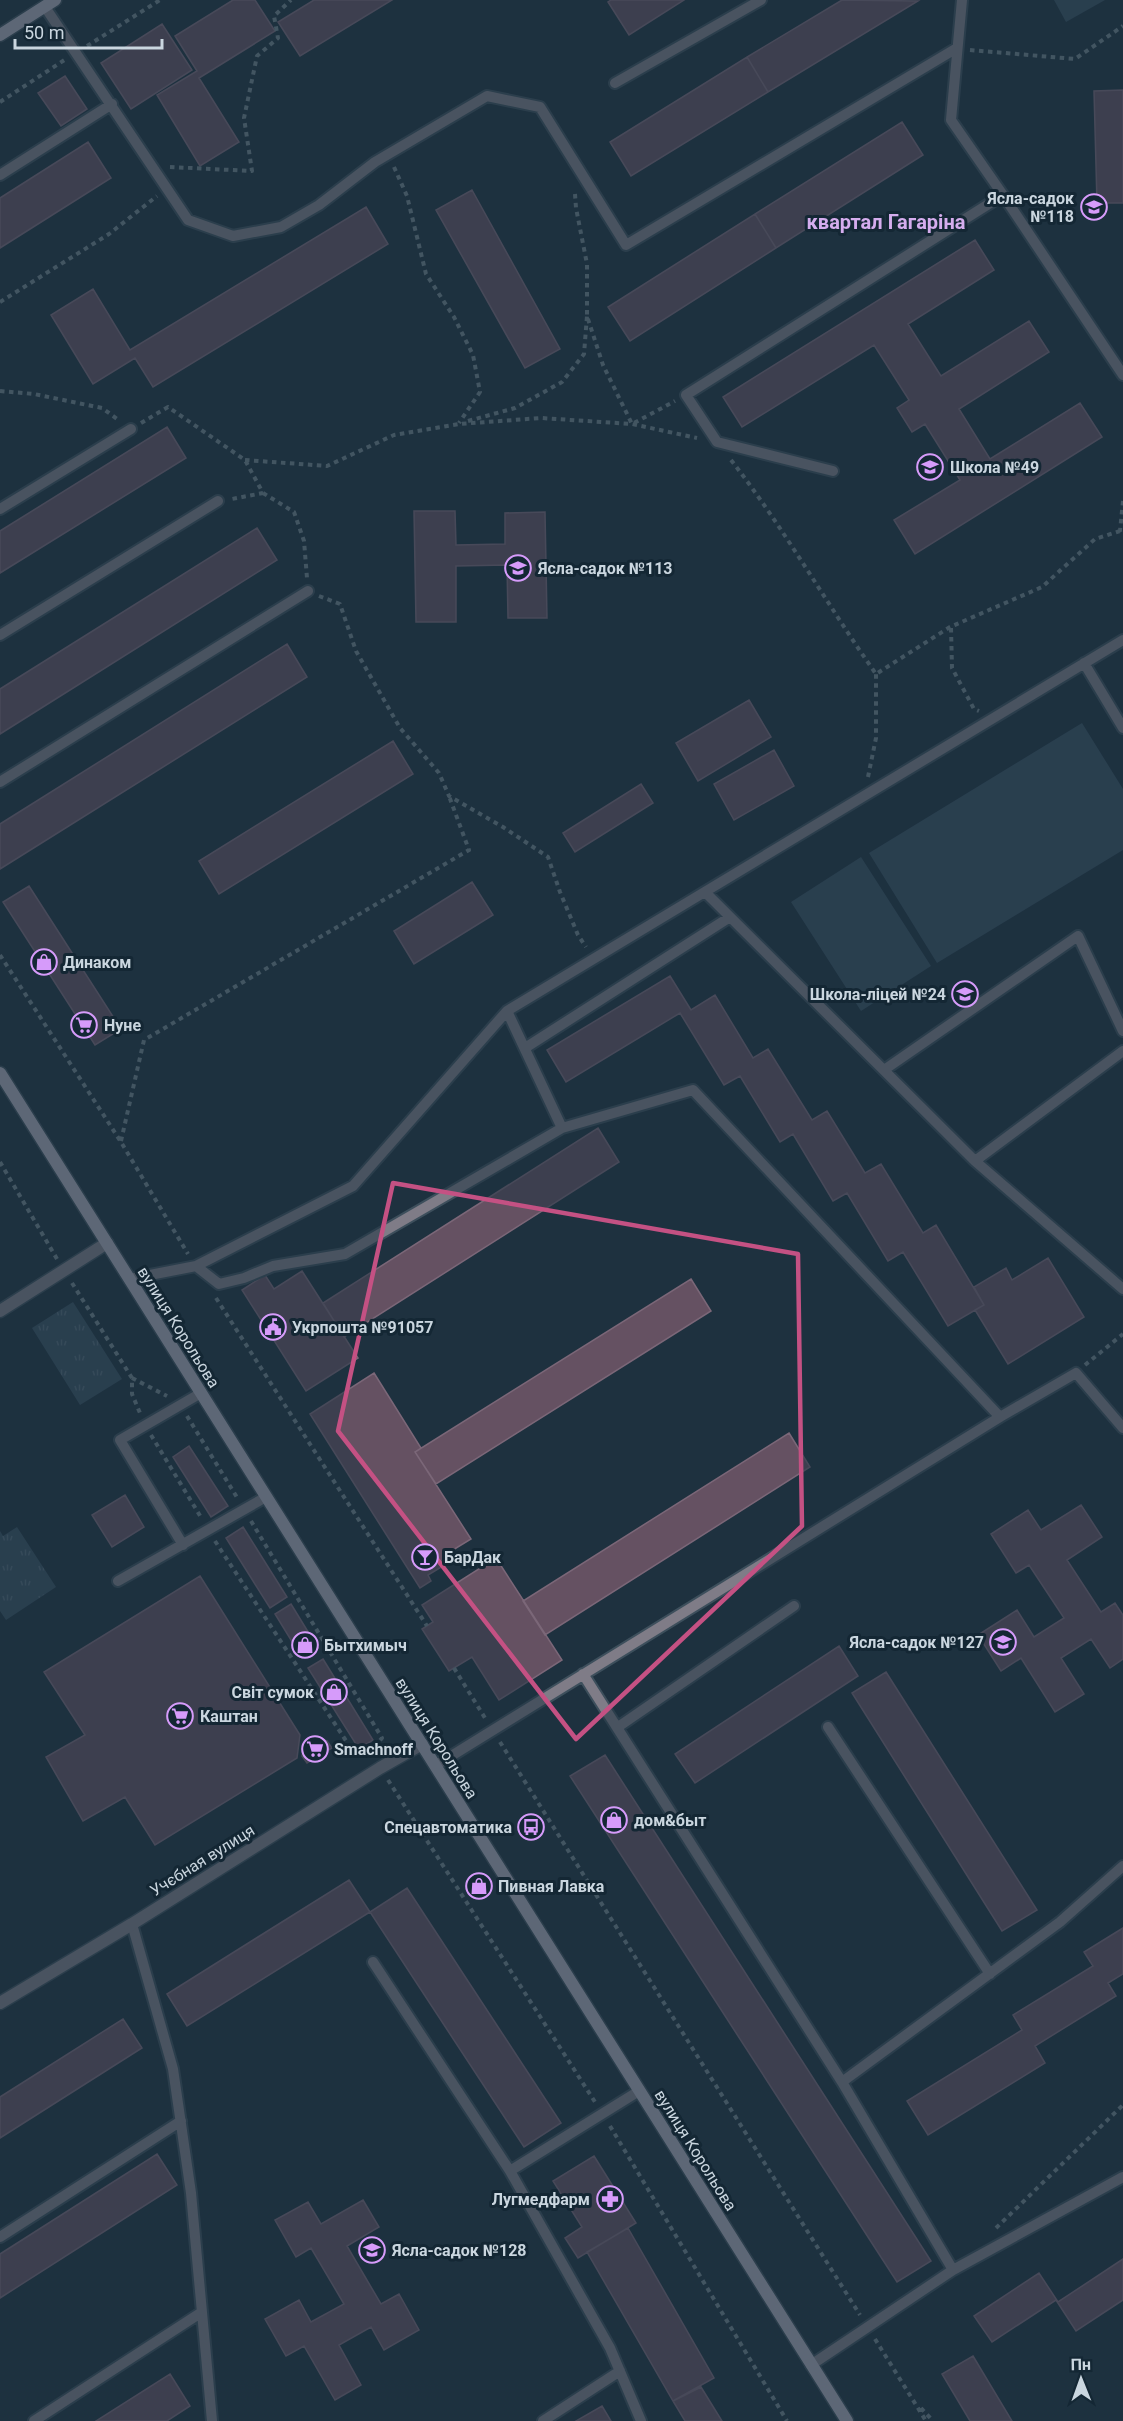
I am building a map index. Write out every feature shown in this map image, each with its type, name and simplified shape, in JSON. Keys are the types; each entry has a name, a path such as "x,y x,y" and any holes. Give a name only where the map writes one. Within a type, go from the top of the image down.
{"street":[{"path":"0,35 50,3"},
{"name":"вулиця Корольова","path":"0,1073 847,2421"},
{"path":"0,1311 107,1243"},
{"name":"Учєбная вулиця","path":"0,2003 422,1744"}],"lane":[{"path":"615,83 761,0"},
{"path":"962,0 951,120 1123,375"},
{"path":"50,3 111,104 188,220 233,236 281,227 319,205 387,155 487,96 540,107 626,245 957,48"},
{"path":"0,175 111,104"},
{"path":"833,471 717,442 686,395 1003,195"},
{"path":"0,509 131,429"},
{"path":"0,635 218,501"},
{"path":"0,782 308,591"},
{"path":"129,1279 195,1266 352,1186 507,1011 1123,640"},
{"path":"1084,663 1123,728"},
{"path":"705,892 975,1161 1123,1289"},
{"path":"525,1048 730,917"},
{"path":"884,1071 1078,936 1123,1031"},
{"path":"507,1011 562,1128"},
{"path":"975,1161 1123,1051"},
{"path":"195,1266 219,1284 244,1278 273,1266 345,1254 562,1128 693,1090 1000,1417"},
{"path":"435,1766 1000,1417 1076,1373 1123,1428"},
{"path":"183,1545 120,1440 201,1393"},
{"path":"118,1581 266,1497"},
{"path":"618,1727 794,1606"},
{"path":"583,1674 842,2082 953,2270"},
{"path":"828,1726 990,1974"},
{"path":"842,2082 1060,1922 1123,1866"},
{"path":"132,1924 173,2069 191,2193 212,2421"},
{"path":"373,1962 510,2171 610,2348 641,2421"},
{"path":"510,2171 639,2091"},
{"path":"0,2237 180,2121"},
{"path":"811,2365 953,2270 1123,2177"},
{"path":"34,2421 202,2312"},
{"path":"543,2421 620,2371"}],"path":[{"path":"147,157 172,168 252,171 244,118 257,56 278,38 274,16 291,0"},
{"path":"957,48 1074,59 1123,26"},
{"path":"387,155 393,162 407,195 426,274 454,317 473,355 480,392 459,424"},
{"path":"459,424 515,408 562,382 584,354 587,316 586,264 576,208 574,161"},
{"path":"0,302 110,234 167,188"},
{"path":"587,316 603,365 633,424"},
{"path":"0,391 34,394 102,408 131,429 168,407 245,460 263,493 294,512 304,541 308,591 340,604 356,651 400,728 439,773 469,850 144,1040 121,1142"},
{"path":"633,424 686,395"},
{"path":"245,460 327,466 394,435 459,424 541,418 633,424 717,442 786,536 832,611 876,674 876,738 868,776 858,798"},
{"path":"218,501 263,493"},
{"path":"876,674 951,627 1042,587 1095,539 1122,534 1123,501"},
{"path":"951,627 952,668 974,709 994,717"},
{"path":"449,796 503,827 548,857 578,935 594,959"},
{"path":"0,1162 132,1378 132,1394 145,1426 208,1530 354,1753 370,1753"},
{"path":"1076,1373 1123,1334"},
{"path":"132,1378 162,1392 180,1405 382,1738 370,1753"},
{"path":"453,1668 926,2421"},
{"path":"370,1753 603,2114 787,2421"},
{"path":"995,2229 1123,2105"},
{"path":"913,2400 933,2421"}],"highlighted area":[{"path":"393,1183 798,1254 802,1526 576,1739 338,1431"}],"green space":[{"path":"1054,0 1105,0 1066,22"},
{"path":"1082,723 1123,789 1123,850 937,963 869,853"},
{"path":"861,857 931,966 861,1011 791,902"},
{"path":"73,1302 122,1379 80,1405 32,1328"},
{"path":"17,1527 56,1587 6,1620 0,1611 0,1531 3,1536"}],"building":[{"path":"233,0 255,0 275,31 199,78 239,142 200,166 157,95 197,71 175,36"},
{"path":"314,0 392,0 300,56 278,22"},
{"path":"611,0 684,0 629,35 608,2"},
{"path":"842,0 918,1 768,92 747,57"},
{"path":"162,24 192,70 131,109 101,63"},
{"path":"747,57 768,92 631,176 610,142"},
{"path":"65,76 87,109 61,126 38,93"},
{"path":"1123,90 1123,203 1097,203 1094,91"},
{"path":"902,122 923,155 776,248 755,214"},
{"path":"88,142 111,178 0,248 0,198"},
{"path":"472,190 560,349 525,368 436,210"},
{"path":"366,207 388,244 153,387 135,358 93,384 51,315 93,289 130,350"},
{"path":"755,214 776,248 630,341 608,307"},
{"path":"975,240 994,270 908,324 941,376 1029,321 1049,352 959,409 990,459 1080,403 1102,437 915,554 894,520 960,480 925,424 912,432 897,408 909,400 874,345 742,427 723,397"},
{"path":"167,427 186,458 0,573 0,531"},
{"path":"414,511 455,511 456,545 505,544 505,513 545,512 547,618 508,618 507,565 456,566 456,622 416,622"},
{"path":"257,528 277,560 0,734 0,689"},
{"path":"287,644 307,677 0,869 0,824"},
{"path":"749,700 771,737 698,781 676,743"},
{"path":"393,741 413,774 219,894 199,861"},
{"path":"774,750 794,786 734,820 714,784"},
{"path":"641,784 653,803 575,852 563,833"},
{"path":"472,882 493,915 414,964 394,931"},
{"path":"29,886 121,1029 95,1045 3,902"},
{"path":"670,976 691,1010 715,995 753,1058 768,1049 812,1120 827,1111 865,1173 881,1164 923,1233 936,1225 984,1305 948,1326 903,1252 888,1261 847,1193 833,1201 793,1134 780,1142 740,1076 724,1085 680,1013 566,1082 547,1050"},
{"path":"598,1128 619,1162 344,1337 323,1303"},
{"path":"1048,1258 1084,1317 1008,1364 975,1310 984,1305 974,1287 1006,1268 1012,1280"},
{"path":"302,1271 358,1358 306,1391 242,1290 265,1275 274,1289"},
{"path":"691,1279 711,1311 436,1484 415,1452"},
{"path":"374,1373 421,1448 415,1452 471,1539 443,1556 448,1563 428,1575 431,1581 420,1588 310,1414"},
{"path":"789,1433 810,1467 545,1635 523,1601"},
{"path":"189,1446 228,1506 211,1517 173,1457"},
{"path":"125,1495 144,1527 112,1547 92,1515"},
{"path":"1081,1505 1102,1537 1067,1560 1101,1612 1115,1603 1123,1615 1123,1659 1110,1668 1091,1639 1061,1658 1084,1694 1055,1712 1021,1658 1001,1671 978,1635 1017,1610 1034,1637 1064,1618 1029,1565 1016,1573 991,1534 1028,1510 1041,1530"},
{"path":"243,1527 287,1597 270,1608 226,1538"},
{"path":"496,1558 562,1660 499,1700 472,1657 449,1671 422,1629 433,1622 422,1605"},
{"name":"Каштан","path":"200,1576 300,1735 297,1758 155,1845 125,1797 83,1821 46,1757 85,1735 44,1672"},
{"path":"291,1604 318,1648 302,1658 275,1614"},
{"path":"839,1646 858,1676 695,1783 675,1754"},
{"path":"323,1659 373,1740 359,1749 308,1668"},
{"path":"886,1672 1037,1910 1002,1931 852,1693"},
{"path":"317,1738 327,1741 332,1748 307,1763 302,1756 304,1746"},
{"path":"605,1755 931,2261 897,2282 570,1776"},
{"path":"349,1880 370,1912 187,2026 167,1994"},
{"path":"407,1888 561,2123 524,2147 370,1912"},
{"path":"1123,1928 1123,1974 1108,1983 1116,1996 1035,2046 1045,2063 928,2135 907,2101 1022,2030 1013,2015 1093,1966 1084,1952"},
{"path":"123,2019 142,2048 0,2138 0,2097"},
{"path":"157,2154 177,2185 0,2298 0,2254"},
{"path":"594,2156 636,2223 578,2258 565,2238 582,2227 553,2181"},
{"path":"363,2200 379,2227 347,2246 381,2304 399,2294 419,2330 384,2350 371,2327 339,2345 361,2385 335,2400 304,2346 286,2356 265,2319 299,2300 311,2322 344,2304 311,2248 296,2257 275,2220 308,2202 321,2224"},
{"path":"628,2228 714,2378 673,2401 587,2252"},
{"path":"1123,2259 1123,2300 1076,2331 1056,2300 992,2342 974,2316 1039,2273 1058,2302"},
{"path":"973,2356 1012,2421 970,2421 942,2374"},
{"path":"170,2374 190,2406 167,2421 96,2421"},
{"path":"701,2387 722,2421 685,2421 673,2401"},
{"path":"602,2406 611,2421 576,2421"}],"place":[{"name":"Ясла-садок №118","path":"1094,207"},
{"name":"Школа №49","path":"930,467"},
{"name":"Ясла-садок №113","path":"518,568"},
{"name":"Динаком","path":"44,962"},
{"name":"Школа-ліцей №24","path":"965,994"},
{"name":"Нуне","path":"84,1025"},
{"name":"Укрпошта №91057","path":"273,1327"},
{"name":"БарДак","path":"425,1557"},
{"name":"Ясла-садок №127","path":"1003,1642"},
{"name":"Бытхимыч","path":"305,1645"},
{"name":"Світ сумок","path":"334,1692"},
{"name":"Каштан","path":"180,1716"},
{"name":"Smachnoff","path":"315,1749"},
{"name":"дом&быт","path":"614,1820"},
{"name":"Спецавтоматика","path":"531,1827"},
{"name":"Пивная Лавка","path":"479,1886"},
{"name":"Лугмедфарм","path":"610,2199"},
{"name":"Ясла-садок №128","path":"372,2250"}],"district":[{"name":"квартал Гагаріна","path":"886,222"}]}
